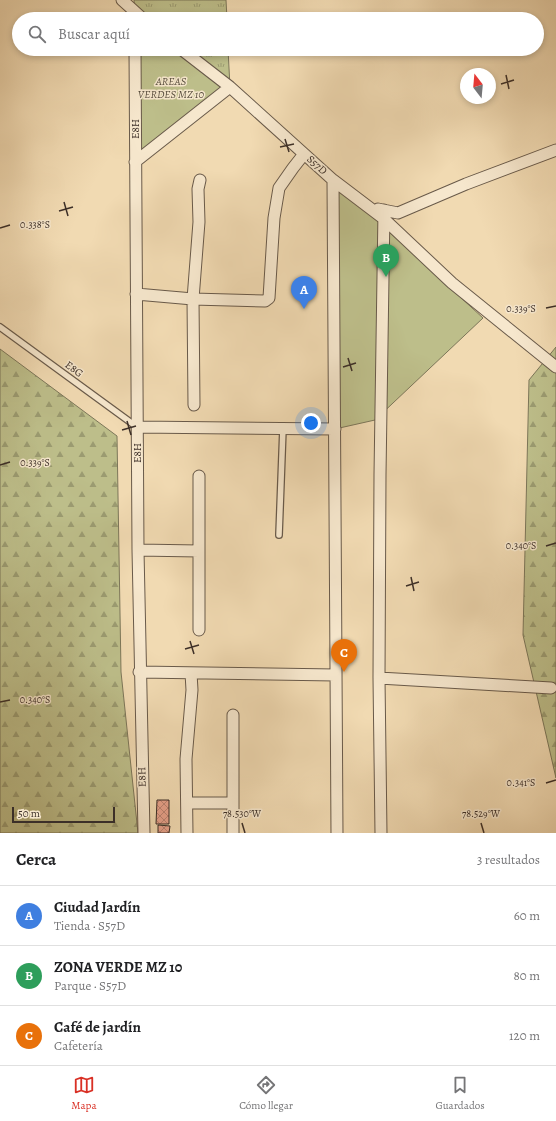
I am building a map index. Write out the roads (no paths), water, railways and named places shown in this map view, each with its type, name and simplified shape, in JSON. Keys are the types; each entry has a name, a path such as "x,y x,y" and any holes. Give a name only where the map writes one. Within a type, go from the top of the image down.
{"street":[{"path":"122,0 133,12"},
{"path":"134,0 136,12"},
{"name":"E8H","path":"135,56 139,672 144,833"},
{"name":"S57D","path":"190,56 230,87 333,180 368,206 384,214"},
{"path":"135,162 230,87"},
{"path":"384,214 398,213 466,184 556,150"},
{"path":"136,294 193,300 265,301 268,298 274,218 279,188 304,154"},
{"path":"194,405 193,300 199,222 198,189 200,180"},
{"path":"333,180 337,833"},
{"path":"384,214 452,283 556,367"},
{"path":"381,833 379,678 384,214"},
{"path":"137,426 335,429"},
{"path":"199,476 199,630"},
{"path":"138,550 199,551"},
{"path":"139,672 335,675"},
{"path":"187,833 186,758 192,690 191,673"},
{"path":"379,678 551,688"},
{"path":"233,833 234,715"},
{"path":"187,803 233,803"}],"lane":[{"name":"E8G","path":"0,327 137,426"},
{"path":"279,535 283,428"}],"place":[{"name":"ZONA VERDE MZ 10","path":"386,277"},
{"name":"Ciudad Jardín","path":"304,309"},
{"name":"Café de jardín","path":"344,672"}],"park label":[{"name":"AREAS VERDES MZ 10","path":"171,87"}]}
